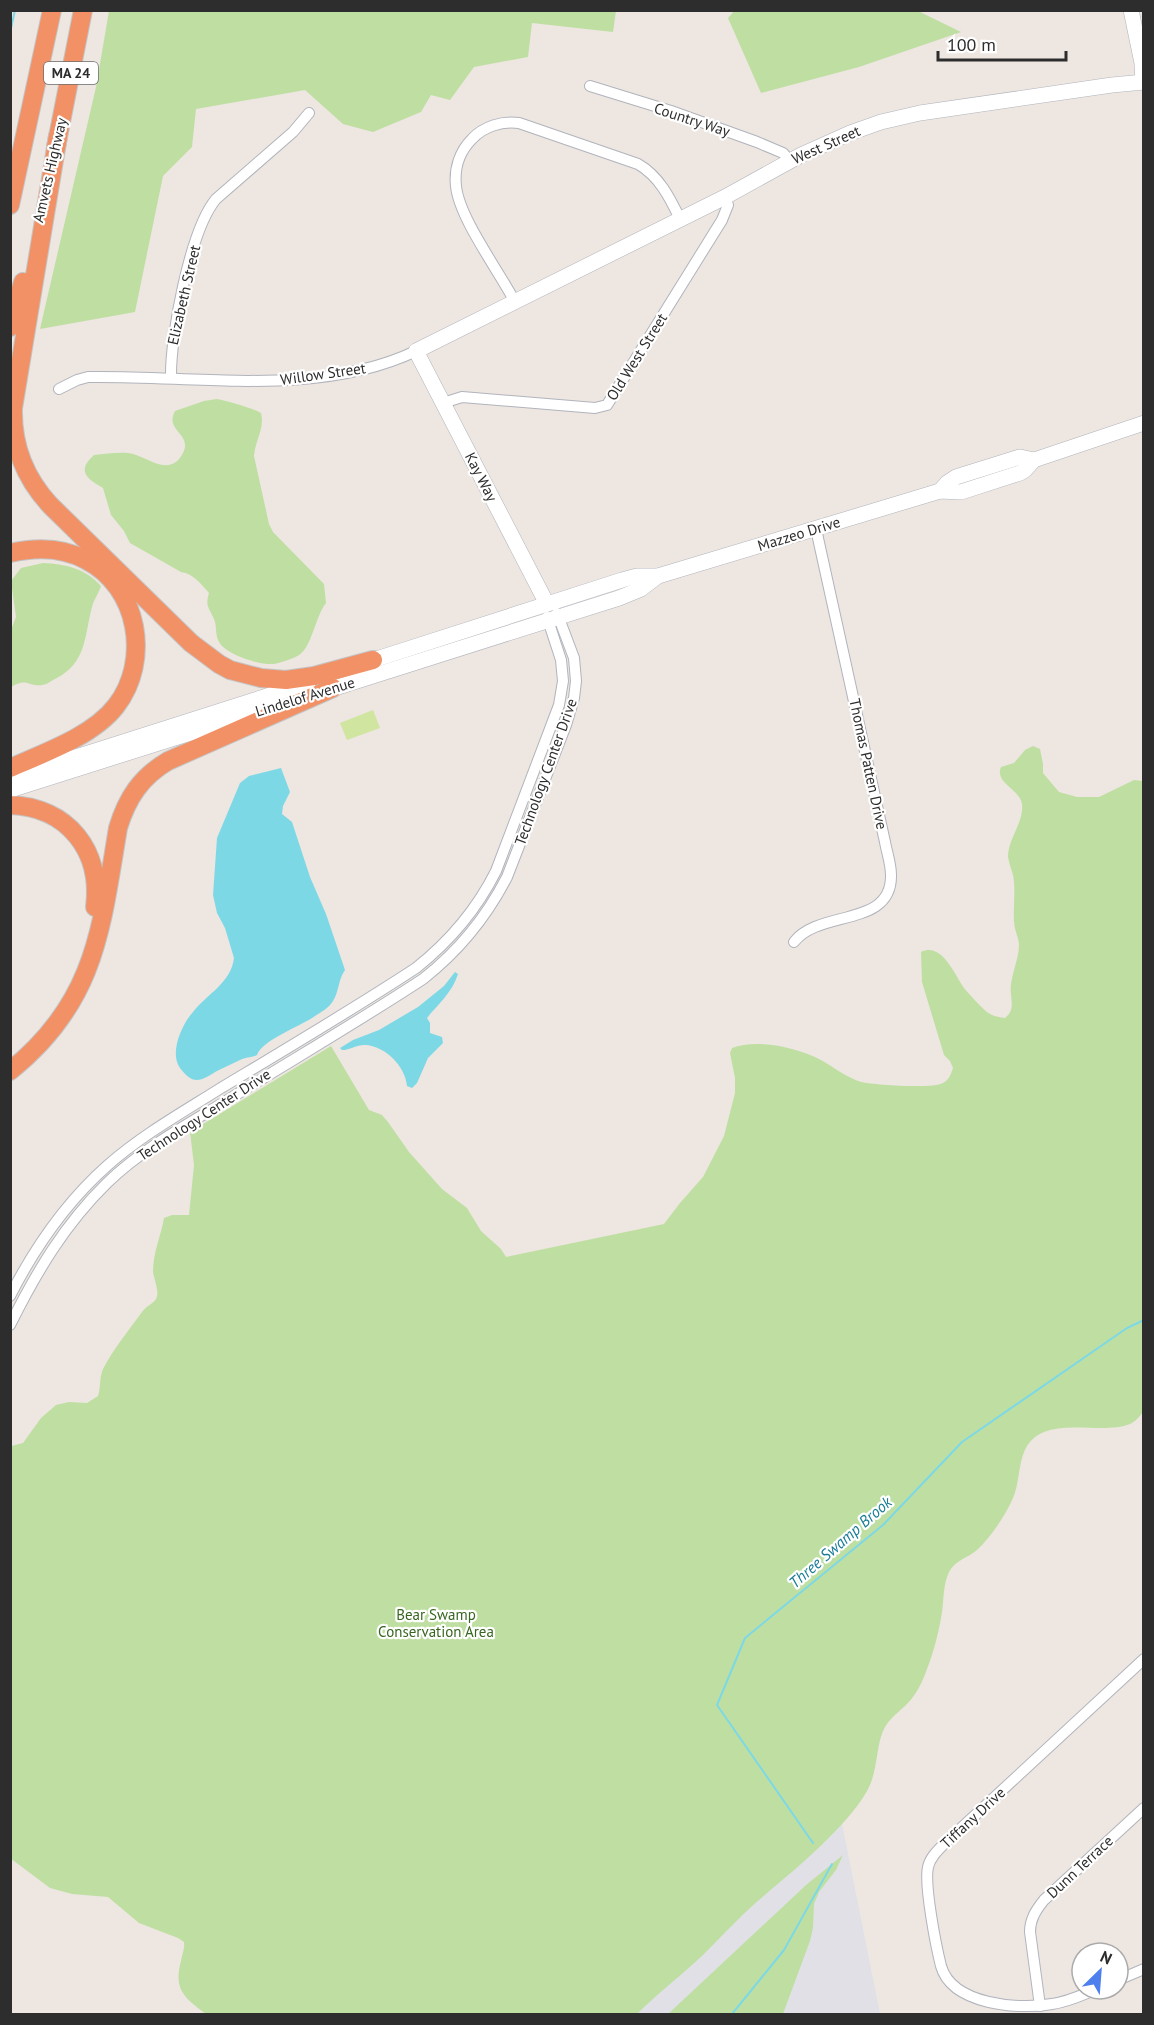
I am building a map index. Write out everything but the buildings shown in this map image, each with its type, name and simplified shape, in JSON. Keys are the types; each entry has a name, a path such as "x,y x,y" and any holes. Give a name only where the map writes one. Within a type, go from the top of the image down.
{"highway":[{"name":"Amvets Highway","path":"10,205 52,10"},
{"name":"Amvets Highway","path":"10,327 58,136 84,10"},
{"path":"58,136 13,408 14,436 19,456 30,480 50,505 191,643 219,664 248,676 286,680 314,676 373,660"},
{"path":"10,553 39,548 54,549 86,560 97,567 113,582 125,599 134,625 137,644 132,678 124,695 108,715 80,735 10,768"},
{"path":"10,1071 56,1026 82,984 100,933 123,811 134,791 153,771 168,761 333,688"},
{"path":"10,805 40,811 74,832 85,845 96,874 90,931 73,979 48,1020 10,1058"}],"main road":[{"path":"1131,10 1140,57 1140,82"},
{"name":"West Street","path":"536,292 725,197 790,160 858,130 910,115 1140,82"},
{"name":"Willow Street","path":"416,351 536,292"},
{"name":"Kay Way","path":"416,351 547,604"},
{"name":"Mazzeo Drive","path":"590,590 629,578 658,576 816,529 940,491 956,477 1020,457 1034,460 1143,423"},
{"name":"Mazzeo Drive","path":"600,604 634,592 658,576"},
{"name":"Lindelof Avenue","path":"10,778 300,686 590,590"},
{"name":"Lindelof Avenue","path":"10,790 600,604"}],"street":[{"name":"Country Way","path":"590,86 671,111 757,142 783,153 790,160"},
{"name":"Elizabeth Street","path":"171,378 172,351 185,280 199,231 208,211 216,200 293,132 309,113"},
{"path":"515,302 468,220 456,187 456,170 461,154 476,135 486,128 508,122 524,124 638,164 659,182 680,219"},
{"name":"Old West Street","path":"443,403 462,397 598,408 607,405 722,220 728,205 725,197"},
{"name":"Willow Street","path":"59,389 82,378 278,381 307,379 368,368 416,351"},
{"name":"Thomas Patten Drive","path":"794,942 810,927 872,909 885,897 891,879 885,842 816,529"},
{"name":"Technology Center Drive","path":"10,1325 50,1251 83,1209 117,1174 168,1136 423,978 454,953 477,927 507,877 572,706 576,670 571,646 547,604"},
{"name":"Technology Center Drive","path":"10,1296 27,1264 53,1225 83,1189 109,1164 161,1125 416,968 445,944 467,919 496,872 559,705 563,671 554,619"},
{"name":"Tiffany Drive","path":"1070,2000 1040,2006 1018,2007 965,1993 948,1980 943,1971 938,1950 928,1887 928,1865 944,1844 1143,1659"},
{"name":"Dunn Terrace","path":"1040,2006 1030,1938 1032,1918 1044,1900 1143,1808"}],"shaded area":[{"path":"841,1819 880,2014 629,2014"}],"green space":[{"path":"109,10 616,11 613,32 532,23 528,57 474,67 450,100 431,95 421,112 373,132 343,124 305,90 196,109 192,147 163,176 135,312 40,329 96,87"},
{"path":"735,10 918,11 961,32 859,67 761,93 728,18"},
{"path":"217,399 261,413 262,424 254,456 269,524 273,532 324,584 326,603 307,645 297,656 275,664 251,661 222,646 208,607 209,593 193,577 130,543 111,515 103,488 88,478 85,470 94,455 115,453 135,454 157,464 171,465 177,461 185,447 173,423 175,411"},
{"path":"43,563 74,568 88,575 101,586 92,607 83,648 73,665 65,673 45,684 25,682 11,687 11,630 16,617 11,581 21,568"},
{"path":"373,710 380,728 347,740 340,723"},
{"name":"Bear Swamp Conservation Area","path":"1033,746 1040,749 1043,773 1059,792 1077,797 1099,797 1134,780 1143,781 1143,1412 1132,1423 1118,1427 1061,1428 1048,1431 1036,1436 1027,1446 1022,1458 1015,1492 1002,1519 982,1545 962,1559 949,1572 938,1634 925,1674 919,1688 907,1704 892,1717 885,1727 867,1791 847,1818 821,1846 750,1908 704,1954 637,2014 206,2014 187,1998 180,1986 179,1971 184,1942 139,1923 108,1897 72,1894 50,1888 10,1858 11,1446 23,1443 41,1418 56,1405 69,1402 87,1403 98,1396 102,1372 107,1361 145,1308 156,1299 153,1265 164,1218 172,1215 189,1215 194,1165 190,1132 331,1046 369,1110 382,1115 409,1152 442,1189 467,1208 481,1231 501,1249 506,1257 664,1224 703,1177 724,1136 735,1093 735,1078 730,1053 732,1048 765,1044 789,1048 821,1060 861,1082 916,1086 943,1083 951,1075 953,1068 944,1055 922,982 921,952 928,950 935,951 947,961 964,988 987,1012 1005,1018 1009,1014 1012,1007 1011,984 1019,944 1014,924 1014,881 1008,857 1010,843 1021,818 1022,804 1017,794 1004,782 1000,773 1001,767 1014,763 1025,750"},
{"path":"843,1855 836,1870 819,1892 814,1904 810,1941 783,2014 668,2014 806,1885"}],"water":[{"path":"281,768 290,792 282,814 292,822 345,970 335,997 325,1010 266,1044 257,1055 242,1059 203,1079 194,1080 185,1074 177,1062 178,1039 189,1017 218,988 228,974 234,958 225,928 217,913 213,895 217,838 240,783 249,776"},
{"path":"455,972 458,974 452,987 427,1018 430,1023 430,1033 442,1037 443,1043 428,1058 417,1083 412,1088 407,1086 403,1071 381,1049 366,1045 345,1050 340,1048 353,1040 379,1030 418,1007 444,986"}],"waterway":[{"path":"10,33 15,10"},
{"name":"Three Swamp Brook","path":"813,1843 717,1705 745,1638 883,1525 962,1442 1127,1328 1144,1320"},
{"name":"Three Swamp Brook","path":"732,2014 784,1950 832,1864"}]}
